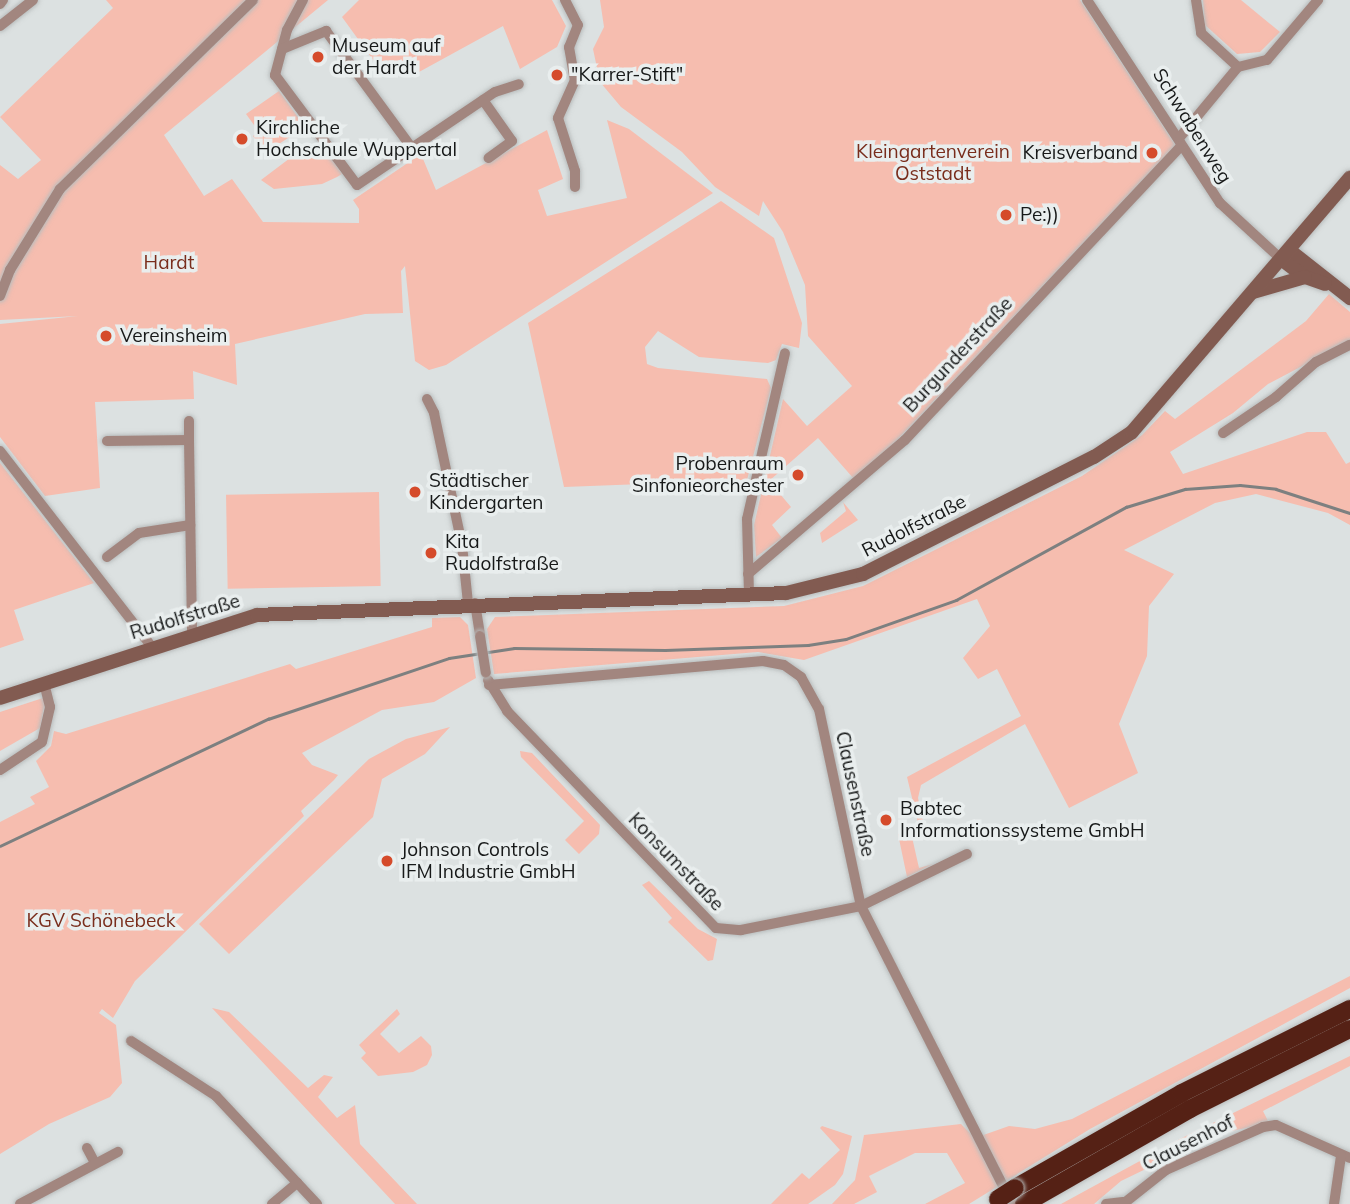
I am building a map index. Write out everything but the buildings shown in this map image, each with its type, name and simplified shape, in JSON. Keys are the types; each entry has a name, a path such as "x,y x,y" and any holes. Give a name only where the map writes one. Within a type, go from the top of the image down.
{"highway":[{"path":"1008,1200 1182,1093 1350,1009"},
{"path":"1008,1200 1350,1029"}],"street":[{"path":"0,26 33,0"},
{"path":"0,296 10,270 60,189 253,0"},
{"path":"303,0 274,70 359,186 483,100 519,84"},
{"path":"565,0 578,25 569,47 575,80 558,118 575,171 575,187"},
{"name":"Schwabenweg","path":"1087,0 1220,203 1285,255"},
{"path":"1195,5 1207,41 1238,67 1266,60 1318,0"},
{"path":"282,48 326,31 412,148"},
{"name":"Burgunderstraße","path":"748,574 905,440 1181,141 1238,67"},
{"path":"483,100 512,141 489,158"},
{"name":"Rudolfstraße","path":"0,698 192,633 257,615 472,603 749,594 811,589 863,574 1116,444 1158,406 1350,178"},
{"path":"1285,255 1305,277"},
{"path":"1285,255 1350,298"},
{"path":"1251,293 1283,280 1305,277 1335,287"},
{"path":"1223,433 1276,397 1316,362 1350,345"},
{"path":"749,594 747,519 785,353"},
{"path":"427,399 435,413 472,603"},
{"path":"189,421 192,633"},
{"path":"107,441 189,440"},
{"path":"0,451 152,647"},
{"path":"107,557 139,533 190,525"},
{"name":"Konsumstraße","path":"472,603 489,685 507,711 716,928 741,930 861,906 967,854"},
{"name":"Clausenstraße","path":"489,685 763,661 793,671 809,686 818,709 861,906 1008,1200"},
{"path":"0,770 42,743 50,707 44,683"},
{"path":"131,1041 216,1096 317,1204"},
{"name":"Clausenhof","path":"1123,1203 1166,1170 1230,1139 1276,1125 1345,1157"},
{"path":"87,1148 95,1163"},
{"path":"20,1204 118,1152"},
{"path":"1334,1204 1345,1157"},
{"path":"272,1204 297,1183"},
{"path":"1106,1204 1123,1203"}],"green space":[{"name":"Hardt","path":"106,0 328,0 164,135 204,196 232,179 263,222 359,223 359,209 353,200 421,154 436,190 547,130 563,179 538,190 547,216 627,198 607,120 629,129 713,193 446,365 429,370 415,361 405,266 401,271 403,313 365,314 235,344 237,385 193,371 194,399 95,402 100,488 45,496 0,437 0,324 78,316 0,320 0,165 18,179 41,160 0,117 113,8"},
{"path":"359,0 552,0 566,26 557,47 520,69 503,26 419,72 411,60 384,75 342,17"},
{"name":"Kleingartenverein Oststadt","path":"600,0 1080,0 1175,145 898,439 854,479 818,438 769,481 791,507 772,525 782,538 756,557 754,525 783,399 807,426 852,386 808,336 805,285 783,232 763,201 759,216 715,187 682,152 621,107 600,82 593,49 604,27"},
{"path":"1203,0 1241,0 1280,32 1260,52 1237,54 1205,25"},
{"path":"279,91 305,127 265,153 253,136 259,132 246,114"},
{"path":"321,144 342,174 322,184 274,189 261,180 302,149 306,154"},
{"path":"721,201 774,238 802,323 799,348 782,344 776,360 768,363 699,357 658,331 645,347 647,364 658,368 767,379 771,388 747,480 564,487 528,323"},
{"path":"1329,294 1350,312 1350,341 1268,384 1233,413 1170,452 1183,474 1307,432 1326,432 1346,464 1350,462 1350,525 1328,513 1256,494 1215,503 1124,550 1174,574 1149,606 1147,656 1119,724 1138,773 1069,808 1025,724 921,785 918,798 926,833 912,837 919,868 933,864 907,877 898,834 919,827 907,777 1021,716 997,669 978,679 963,658 990,626 977,599 804,660 758,652 494,674 487,629 495,617 784,606 863,586 1082,476 1142,435 1165,411 1175,419 1306,321"},
{"path":"0,463 94,583 14,610 24,640 0,648"},
{"path":"379,492 381,586 228,589 226,495"},
{"path":"843,502 858,520 822,543 820,533 846,511"},
{"name":"KGV Schönebeck","path":"460,617 468,625 476,678 434,702 382,710 302,753 312,765 338,775 301,811 304,816 135,981 113,1018 102,1009 99,1013 116,1025 122,1083 110,1097 49,1124 0,1154 0,822 35,804 30,797 49,787 36,761 51,746 54,731 66,734 290,664 296,669 432,627 432,618"},
{"path":"46,697 40,728 0,751 0,712"},
{"path":"450,727 425,754 382,779 373,817 229,954 199,924 369,759 406,739"},
{"path":"520,751 532,753 600,825 599,834 579,854 565,840 584,821 521,757"},
{"path":"649,881 698,929 717,939 713,960 708,961 668,922 672,918 642,885"},
{"path":"1350,976 1350,988 1090,1129 969,1204 925,1204 965,1183 947,1153 915,1153 869,1176 877,1192 854,1204 832,1204 855,1180 864,1135 961,1124 975,1138 1009,1126 1035,1129 1072,1119"},
{"path":"212,1008 229,1012 308,1088 324,1075 333,1077 318,1097 337,1118 355,1105 360,1144 417,1204 395,1204"},
{"path":"397,1009 400,1014 380,1034 399,1053 421,1036 431,1046 432,1055 427,1065 413,1072 378,1076 361,1058 366,1053 359,1045"},
{"path":"1350,1056 1350,1066 1263,1111 1268,1121 1218,1134 1121,1181 1094,1204 1061,1204 1182,1138"},
{"path":"822,1126 852,1136 843,1174 835,1185 808,1204 771,1204 802,1173 809,1179 840,1150 820,1128"}],"railway":[{"path":"0,846 268,719 449,658 514,648 665,650 808,645 846,639 956,600 1126,507 1185,489 1240,485 1276,489 1350,513"}],"place":[{"name":"Museum auf der Hardt","path":"318,57"},
{"name":"\"Karrer-Stift\"","path":"557,75"},
{"name":"Kirchliche Hochschule Wuppertal","path":"242,139"},
{"name":"Kreisverband","path":"1152,153"},
{"name":"Pe:))","path":"1006,215"},
{"name":"Vereinsheim","path":"106,336"},
{"name":"Probenraum Sinfonieorchester","path":"798,475"},
{"name":"Städtischer Kindergarten","path":"415,492"},
{"name":"Kita Rudolfstraße","path":"431,553"},
{"name":"Babtec Informationssysteme GmbH","path":"886,820"},
{"name":"Johnson Controls IFM Industrie GmbH","path":"387,861"}]}
